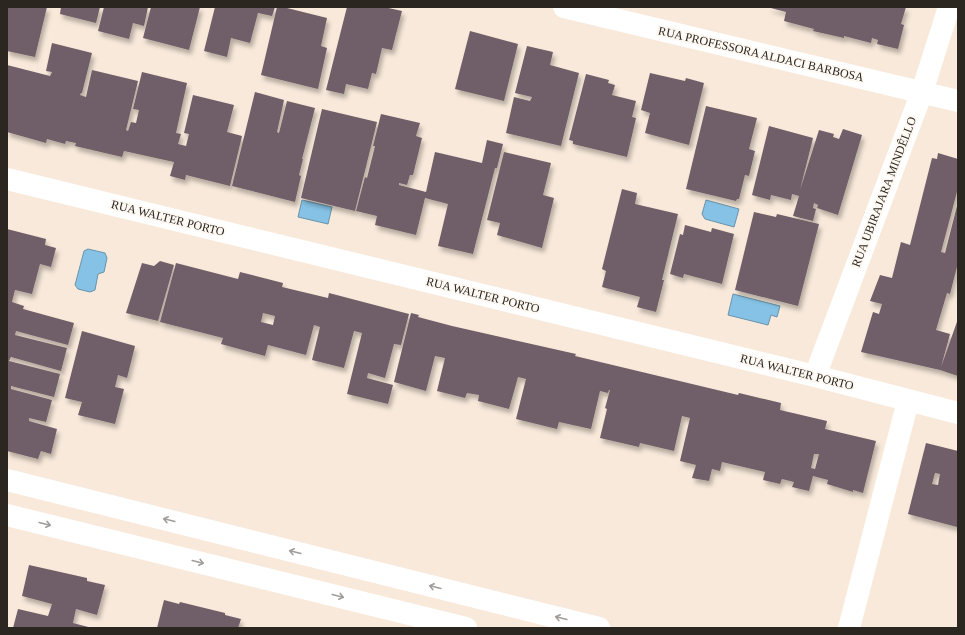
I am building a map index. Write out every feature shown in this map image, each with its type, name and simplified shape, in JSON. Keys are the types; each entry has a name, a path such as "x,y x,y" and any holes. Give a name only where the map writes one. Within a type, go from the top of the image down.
{"street":[{"name":"RUA PROFESSORA ALDACI BARBOSA","path":"564,7 958,101"},
{"name":"RUA UBIRAJARA MINDÊLLO","path":"815,376 922,92 949,7"},
{"name":"RUA WALTER PORTO","path":"7,179 815,376 908,401 958,412"},
{"path":"849,628 908,401"},
{"path":"7,480 599,628"},
{"path":"7,515 466,628"},
{"path":"317,591 327,559"}],"water":[{"path":"302,200 332,207 328,224 298,217"},
{"path":"706,200 739,209 734,227 705,219 702,214"},
{"path":"88,249 105,253 107,258 104,272 98,274 95,290 90,292 78,289 75,285 84,251"},
{"path":"733,294 780,306 777,317 771,315 768,325 728,315"}],"building":[{"path":"7,7 47,7 35,57 7,51"},
{"path":"61,7 100,7 96,23 60,14"},
{"path":"104,7 148,7 144,26 133,23 129,39 98,31"},
{"path":"151,7 200,7 189,50 143,38"},
{"path":"215,7 275,7 272,16 258,13 250,43 231,38 227,57 204,51"},
{"path":"277,7 283,7 327,18 321,46 327,48 318,89 261,75"},
{"path":"347,7 384,7 402,11 392,50 382,48 376,74 372,73 368,89 346,84 344,94 326,90"},
{"path":"767,7 906,7 901,24 904,25 898,49 877,44 878,40 872,38 871,43 844,36 844,38 813,31 814,29 784,21 786,12"},
{"path":"470,31 518,44 504,101 455,89"},
{"path":"52,43 92,53 82,93 80,95 86,97 92,70 138,81 126,130 128,131 131,122 136,123 139,110 133,109 142,72 187,83 176,133 181,134 178,144 186,146 189,134 184,133 193,95 234,105 227,132 242,136 230,186 186,175 185,180 170,176 174,162 124,151 122,157 75,146 76,143 66,141 65,144 47,139 46,143 7,132 7,65 50,76 52,72 46,71"},
{"path":"527,46 553,52 550,65 579,73 561,146 506,133 514,97 530,101 532,97 515,93"},
{"path":"650,73 685,81 686,78 704,83 689,145 645,133 650,113 641,110"},
{"path":"586,74 609,80 608,83 615,85 612,95 636,101 632,117 636,118 627,157 573,144 573,141 569,140"},
{"path":"255,92 284,100 277,132 279,133 287,101 315,108 302,159 299,175 301,176 295,202 232,186"},
{"path":"706,106 757,118 749,149 755,151 749,176 745,175 739,199 736,201 686,189"},
{"path":"322,109 377,122 355,211 301,198"},
{"path":"381,114 420,123 416,136 422,138 413,175 410,175 407,185 399,183 399,185 426,192 435,152 482,163 487,140 503,144 497,168 495,168 473,254 438,246 448,204 425,198 416,235 375,225 377,216 356,211 365,177 367,178"},
{"path":"769,126 813,138 800,190 819,130 834,134 833,137 839,139 843,129 862,135 838,215 817,208 818,205 814,203 813,208 816,209 813,221 793,216 799,196 792,194 791,200 771,195 770,200 752,195"},
{"path":"504,152 551,163 543,195 554,198 542,248 497,235 500,223 487,220"},
{"path":"938,153 958,159 958,188 941,252 945,253 958,202 958,263 950,294 947,293 936,330 950,334 941,367 958,319 958,376 940,370 861,352 873,312 879,314 882,304 870,301 880,275 892,278 901,242 910,245 932,158 937,159"},
{"path":"622,189 637,193 635,204 678,214 656,312 637,307 640,297 602,287 606,271 602,269"},
{"path":"754,212 776,217 777,214 819,224 798,306 735,290"},
{"path":"685,225 711,232 712,228 734,234 722,284 684,274 683,278 670,274 680,234 683,235"},
{"path":"7,229 46,239 45,245 56,248 51,267 40,264 32,294 15,290 12,302 24,306 23,309 74,323 68,345 16,331 15,335 67,348 61,371 11,357 9,361 60,374 54,397 11,386 11,389 52,400 46,422 29,418 29,421 57,429 51,454 41,451 38,459 7,451"},
{"path":"160,261 174,265 158,321 126,313 142,263 154,266"},
{"path":"176,263 238,279 240,272 283,283 282,287 328,298 329,293 409,314 401,345 394,344 385,378 368,373 367,378 393,385 388,404 347,394 362,333 354,331 344,368 312,360 320,327 314,325 306,355 268,345 265,356 221,344 223,338 160,322","holes":["263,313 275,316 273,325 261,322"]},
{"path":"411,313 419,315 418,317 452,326 576,354 575,356 738,395 739,393 781,403 780,410 827,421 825,429 876,441 863,493 853,490 853,492 827,484 828,480 813,476 809,491 792,487 794,482 782,479 780,484 763,480 765,472 722,462 720,471 712,469 709,481 692,478 696,465 680,461 690,418 682,416 674,451 640,443 639,447 600,438 607,409 605,408 610,390 608,393 600,391 591,429 559,422 557,429 516,419 526,379 518,377 509,409 478,401 479,395 467,393 465,398 437,391 445,358 435,356 426,391 394,382","holes":["814,454 819,454 815,469 811,468"]},
{"path":"82,331 135,346 127,378 118,375 115,387 124,389 115,424 78,415 82,402 65,398"},
{"path":"926,443 958,451 957,527 908,514","holes":["935,473 940,474 938,485 932,484"]},
{"path":"29,565 87,578 87,581 105,585 97,615 76,609 73,623 92,628 13,628 18,609 48,616 52,604 22,596"},
{"path":"164,600 179,604 180,602 225,613 225,615 241,619 238,628 157,628"}]}
